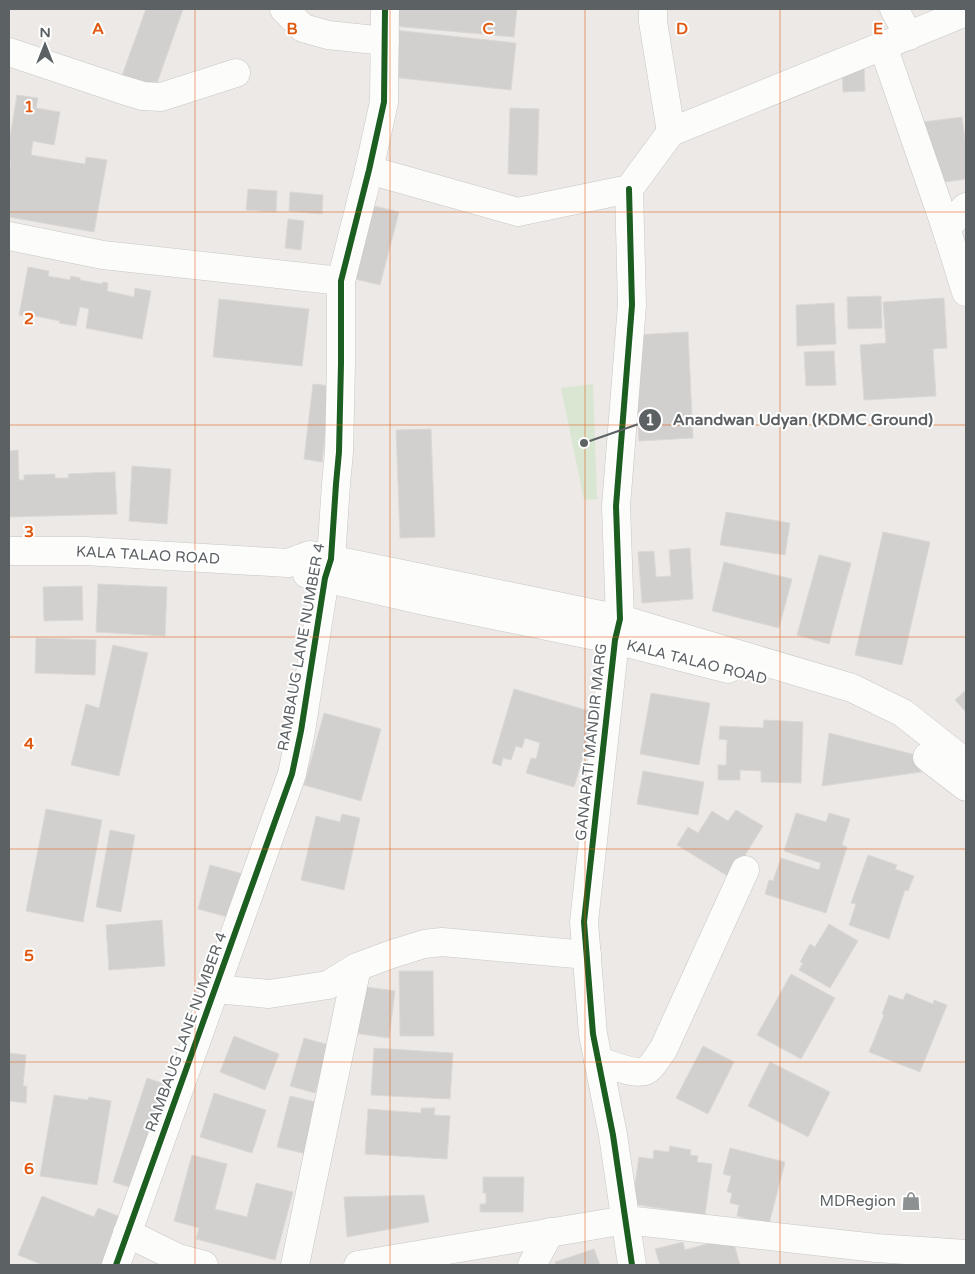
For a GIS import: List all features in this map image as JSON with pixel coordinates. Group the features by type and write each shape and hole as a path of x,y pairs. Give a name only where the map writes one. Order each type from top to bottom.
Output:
{"street":[{"path":"284,9 303,28 328,34 385,41"},
{"name":"RAMBAUG LANE NUMBER 4","path":"116,1265 292,774 328,569 340,452 341,281 370,170 384,102 385,9"},
{"path":"653,9 653,22 671,132"},
{"path":"894,9 909,36"},
{"path":"370,170 518,212 629,189 671,132 966,12"},
{"path":"883,46 946,228 966,292"},
{"path":"9,52 144,96 162,97 236,73"},
{"name":"GANAPATI MANDIR MARG","path":"629,189 632,305 616,506 618,630 584,922 593,1034 613,1134 632,1265"},
{"path":"946,228 966,206"},
{"path":"9,236 103,255 341,281"},
{"name":"KALA TALAO ROAD","path":"9,551 85,551 288,563 305,573 328,569 425,601 618,630 852,688 903,713 966,763"},
{"name":"KALA TALAO ROAD","path":"618,630 832,696 882,721 966,787"},
{"path":"598,1061 635,1072 645,1071 653,1064 663,1050 745,870"},
{"path":"215,989 269,994 328,985 358,967 392,954 442,942 587,955"},
{"path":"295,1265 358,967"},
{"path":"358,1265 626,1220 873,1256 966,1254"},
{"path":"532,1265 550,1232"},
{"path":"128,1234 178,1258 204,1265"}],"green space":[{"path":"593,384 597,499 584,500 561,388"}],"building":[{"path":"146,9 183,9 154,92 120,81"},
{"path":"395,9 517,9 514,37 393,26"},
{"path":"394,30 516,43 511,90 390,77"},
{"path":"842,63 864,63 865,91 843,92"},
{"path":"17,95 38,98 36,108 60,112 54,145 33,141 31,155 85,164 86,157 107,160 94,232 9,217 9,174 11,162 9,162 9,143"},
{"path":"510,108 539,109 537,175 508,174"},
{"path":"962,117 966,146 966,179 932,184 923,122"},
{"path":"248,189 277,191 276,212 246,210"},
{"path":"290,192 323,195 322,214 289,211"},
{"path":"370,205 399,212 380,285 351,278"},
{"path":"288,219 304,221 301,250 285,248"},
{"path":"28,267 49,271 48,276 70,280 71,276 80,278 80,280 102,284 103,282 108,283 107,291 134,297 135,288 151,291 142,339 86,328 89,309 80,307 76,326 35,316 34,318 19,315"},
{"path":"881,296 882,328 848,329 847,297"},
{"path":"944,298 947,348 933,349 936,396 864,400 860,345 886,343 883,302"},
{"path":"219,299 309,309 302,366 213,357"},
{"path":"834,303 836,344 797,346 796,305"},
{"path":"688,332 693,438 639,441 634,335"},
{"path":"834,351 836,385 806,386 804,352"},
{"path":"313,384 331,386 322,462 304,459"},
{"path":"431,429 435,537 400,538 396,430"},
{"path":"18,450 19,480 24,480 24,475 55,474 55,478 69,478 68,474 115,472 117,514 9,517 9,451"},
{"path":"132,466 171,469 167,524 129,521"},
{"path":"726,512 790,523 785,555 720,545"},
{"path":"883,532 930,542 902,665 855,655"},
{"path":"690,548 693,599 642,603 638,552 654,551 656,577 671,576 669,550"},
{"path":"819,555 851,563 829,644 797,635"},
{"path":"724,562 792,579 779,628 712,611"},
{"path":"98,584 167,587 165,636 96,632"},
{"path":"82,586 83,620 44,621 43,587"},
{"path":"36,638 96,640 95,675 35,673"},
{"path":"113,645 148,653 119,776 71,765 86,704 99,708"},
{"path":"514,689 596,713 574,787 526,773 531,758 536,759 540,743 525,738 522,748 516,746 511,760 503,758 501,766 492,763"},
{"path":"966,690 966,712 955,700"},
{"path":"651,693 710,703 699,765 640,754"},
{"path":"324,713 381,729 361,801 304,785"},
{"path":"764,720 803,722 801,783 761,782 761,771 740,770 740,780 718,780 718,765 726,765 727,740 719,739 720,726 763,728"},
{"path":"829,733 920,756 921,772 822,786"},
{"path":"643,771 704,782 698,815 637,804"},
{"path":"46,809 102,820 83,922 26,911"},
{"path":"736,810 763,826 731,878 677,845 688,827 698,833 712,811 728,821"},
{"path":"796,813 826,822 829,813 850,819 842,845 847,847 826,913 765,894 769,880 773,881 781,858 819,870 821,863 784,851"},
{"path":"342,814 360,818 344,890 301,880 316,816 340,822"},
{"path":"110,830 135,835 121,912 96,907"},
{"path":"868,855 897,865 895,869 914,876 908,891 905,890 889,939 849,925 856,904 851,903"},
{"path":"210,865 247,875 235,919 198,909"},
{"path":"162,920 165,966 109,970 106,925"},
{"path":"829,924 858,941 830,988 799,970 803,963 800,962 810,944 815,947"},
{"path":"399,971 433,971 434,1036 400,1036"},
{"path":"791,974 835,998 801,1059 757,1035"},
{"path":"359,986 395,991 389,1038 353,1033"},
{"path":"906,993 933,1004 934,1000 947,1005 920,1072 869,1052 884,1015 882,1014 889,995 903,1000"},
{"path":"234,1036 279,1054 265,1090 220,1072"},
{"path":"304,1038 329,1045 315,1093 290,1086"},
{"path":"703,1046 734,1062 708,1114 676,1098"},
{"path":"374,1048 453,1053 450,1099 371,1095"},
{"path":"9,1053 26,1055 23,1086 27,1086 26,1103 9,1101"},
{"path":"770,1062 830,1092 808,1137 748,1106"},
{"path":"147,1078 176,1088 142,1191 113,1182"},
{"path":"214,1093 266,1110 252,1153 200,1137"},
{"path":"54,1095 88,1100 89,1097 111,1101 97,1185 40,1176"},
{"path":"290,1096 328,1105 315,1156 277,1147"},
{"path":"421,1108 435,1108 434,1115 450,1116 447,1159 365,1154 368,1109 421,1113"},
{"path":"670,1146 691,1150 690,1155 698,1156 697,1162 712,1164 705,1215 632,1204 639,1157 653,1159 654,1150 669,1152"},
{"path":"730,1148 785,1162 769,1224 737,1216 739,1205 730,1203 732,1193 727,1192 731,1176 723,1174"},
{"path":"192,1155 227,1164 215,1209 247,1217 256,1183 293,1192 275,1260 196,1239 199,1228 174,1221"},
{"path":"483,1177 524,1177 523,1212 480,1212 480,1204 486,1204 486,1193 483,1193"},
{"path":"424,1195 429,1222 347,1237 344,1197"},
{"path":"42,1196 94,1217 98,1208 128,1220 109,1265 43,1265 18,1255"},
{"path":"732,1237 740,1265 660,1265 655,1249 683,1242 685,1250"},
{"path":"594,1249 600,1265 556,1265 555,1262"}],"cycle path":[{"path":"116,1265 292,774 301,731 325,578 331,559 339,452 341,281 384,102 385,9"},
{"path":"629,189 632,305 616,506 620,619 615,640 584,922 593,1034 613,1135 632,1265"}],"place":[{"name":"Anandwan Udyan (KDMC Ground)","path":"584,443"},
{"name":"MDRegion","path":"911,1201"}]}
